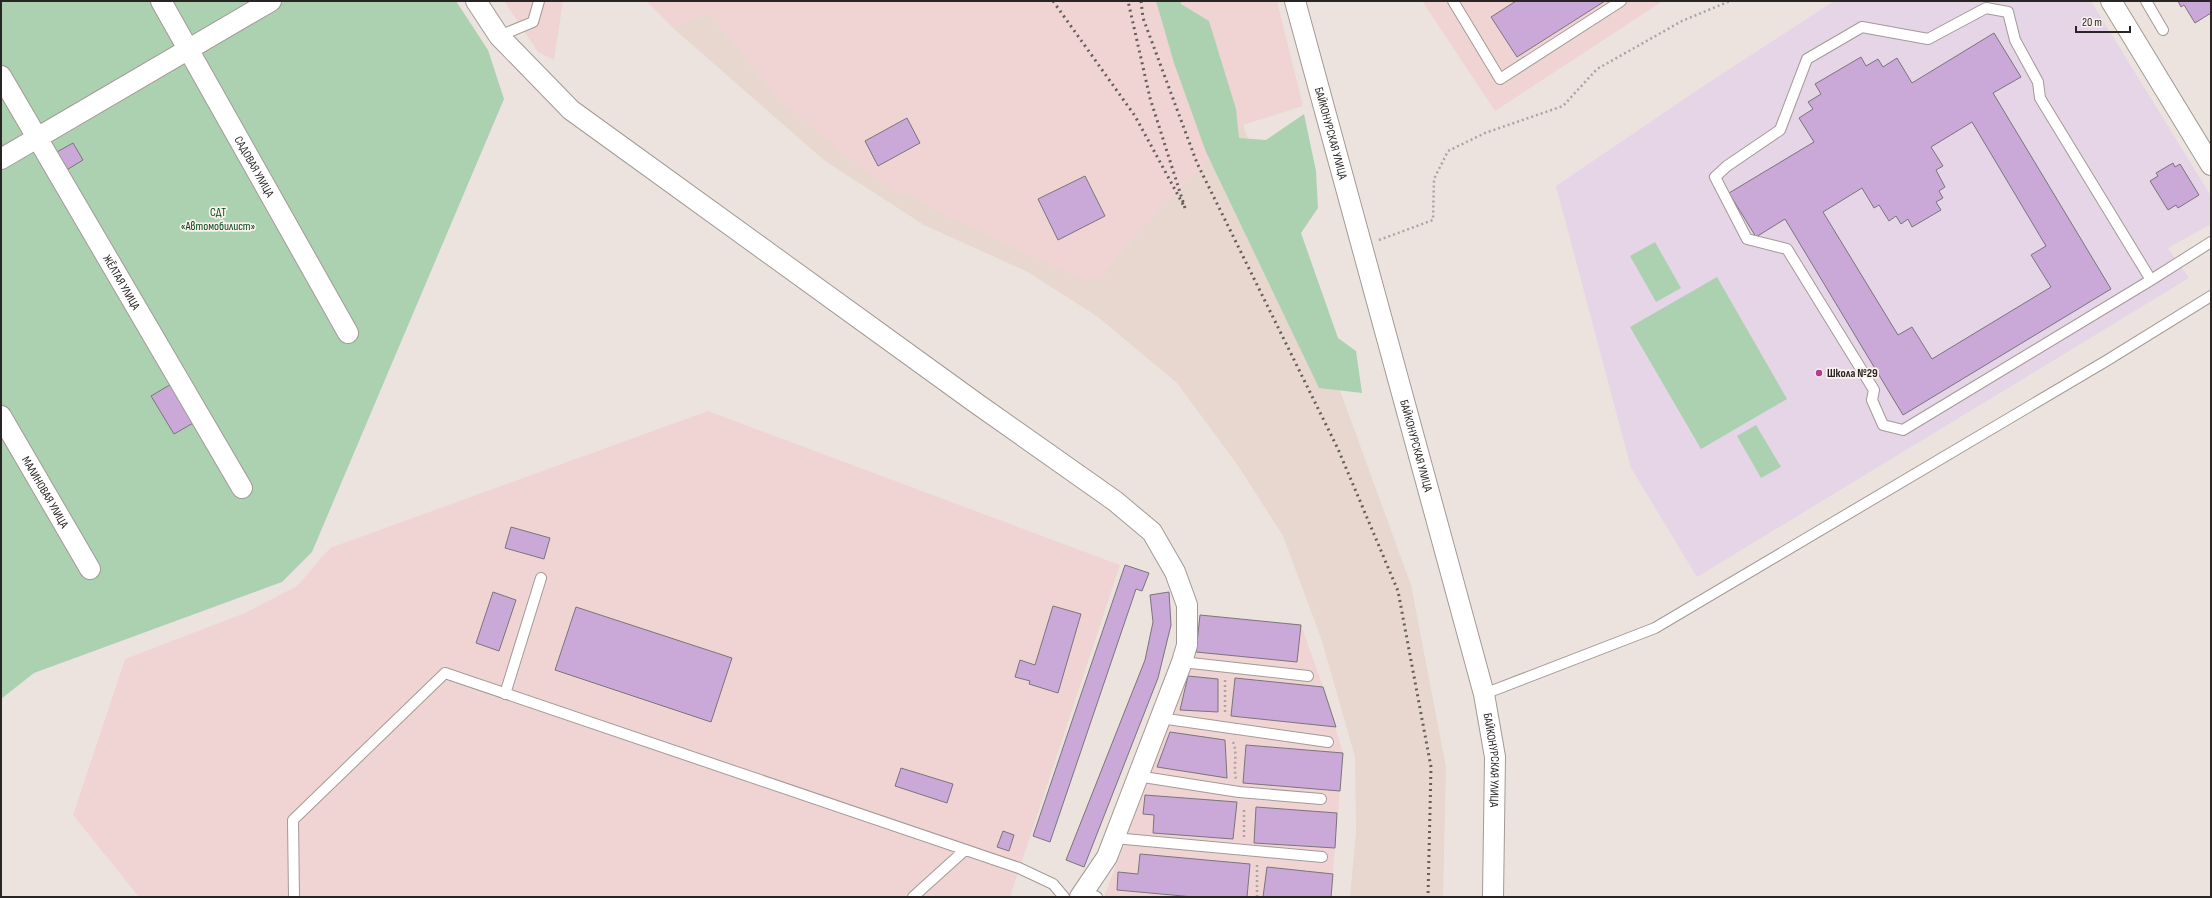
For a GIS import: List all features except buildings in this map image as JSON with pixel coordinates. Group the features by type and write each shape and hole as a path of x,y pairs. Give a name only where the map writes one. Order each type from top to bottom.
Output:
{"street":[{"name":"САДОВАЯ УЛИЦА","path":"161,1 190,50 348,333"},
{"path":"1,158 190,50 272,1"},
{"path":"476,1 499,36 571,110 976,403 1115,501 1152,532 1175,572 1187,605 1187,645 1182,662 1107,857 1087,895"},
{"name":"БАЙКОНУРСКАЯ УЛИЦА","path":"1295,1 1484,694 1495,757 1493,897"},
{"path":"2111,1 2211,165"},
{"name":"ЖЁЛТАЯ УЛИЦА","path":"1,76 242,488"},
{"name":"МАЛИНОВАЯ УЛИЦА","path":"1,416 90,569"}],"lane":[{"path":"499,36 533,22 539,1"},
{"path":"1453,1 1500,79 1621,1"},
{"path":"2146,1 2163,30"},
{"path":"2151,280 2040,98 2038,82 2015,40 2008,12 1986,8 1928,39 1862,28 1807,59 1780,130 1727,166 1715,177 1747,239 1787,249 1874,390 1872,400 1883,425 1903,430 2151,280 2211,242"},
{"path":"1484,694 1655,628 2106,361 2211,296"},
{"path":"505,694 541,578"},
{"path":"1182,662 1308,676"},
{"path":"294,897 293,820 445,673 1019,868 1054,884 1064,897"},
{"path":"1160,718 1328,742"},
{"path":"1137,776 1239,792 1321,799"},
{"path":"1114,838 1322,857"},
{"path":"913,897 965,850"}],"path":[{"path":"1362,246 1434,220 1434,179 1448,151 1485,133 1562,106 1597,69 1682,21 1730,1"}],"shaded area":[{"path":"504,1 563,1 554,60 538,52"},
{"path":"646,1 1277,1 1303,106 1243,125 1152,217 1107,269 1104,279 1080,279 932,209 912,195 896,193 855,163 779,100 709,13 673,28"},
{"path":"1422,1 1663,1 1495,111"},
{"name":"Школа №29","path":"1834,1 2091,1 2211,196 2211,224 2168,248 2189,278 1697,577 1631,468 1556,186 1702,87"},
{"path":"709,13 779,100 896,193 912,195 932,209 1107,269 1152,217 1243,125 1411,585 1446,767 1443,897 1350,897 1356,831 1355,757 1321,638 1283,536 1239,467 1177,383 1098,317 1028,272 924,225 825,161 673,28"},
{"path":"708,411 1120,565 1010,897 139,897 73,815 125,659 245,613 297,586 330,548"},
{"path":"1200,615 1301,625 1321,681 1343,753 1331,897 1104,897 1188,676"}],"green space":[{"name":"СДТ «Автомобилист»","path":"1,1 456,1 488,50 504,99 312,552 282,582 34,673 1,699"},
{"path":"1156,1 1181,1 1181,4 1209,21 1236,109 1239,138 1266,140 1304,114 1316,171 1318,208 1301,233 1338,338 1356,351 1362,393 1319,388 1206,152 1174,63"},
{"path":"1655,242 1681,288 1656,302 1630,256"},
{"path":"1717,277 1787,399 1701,449 1630,327"},
{"path":"1756,425 1781,467 1761,478 1737,436"}],"railway":[{"path":"1053,1 1135,116 1185,208 1150,98 1128,1"},
{"path":"1141,1 1143,18 1197,163 1338,449 1398,591 1431,767 1428,897"}],"place":[{"name":"Школа №29","path":"1819,373"}]}
